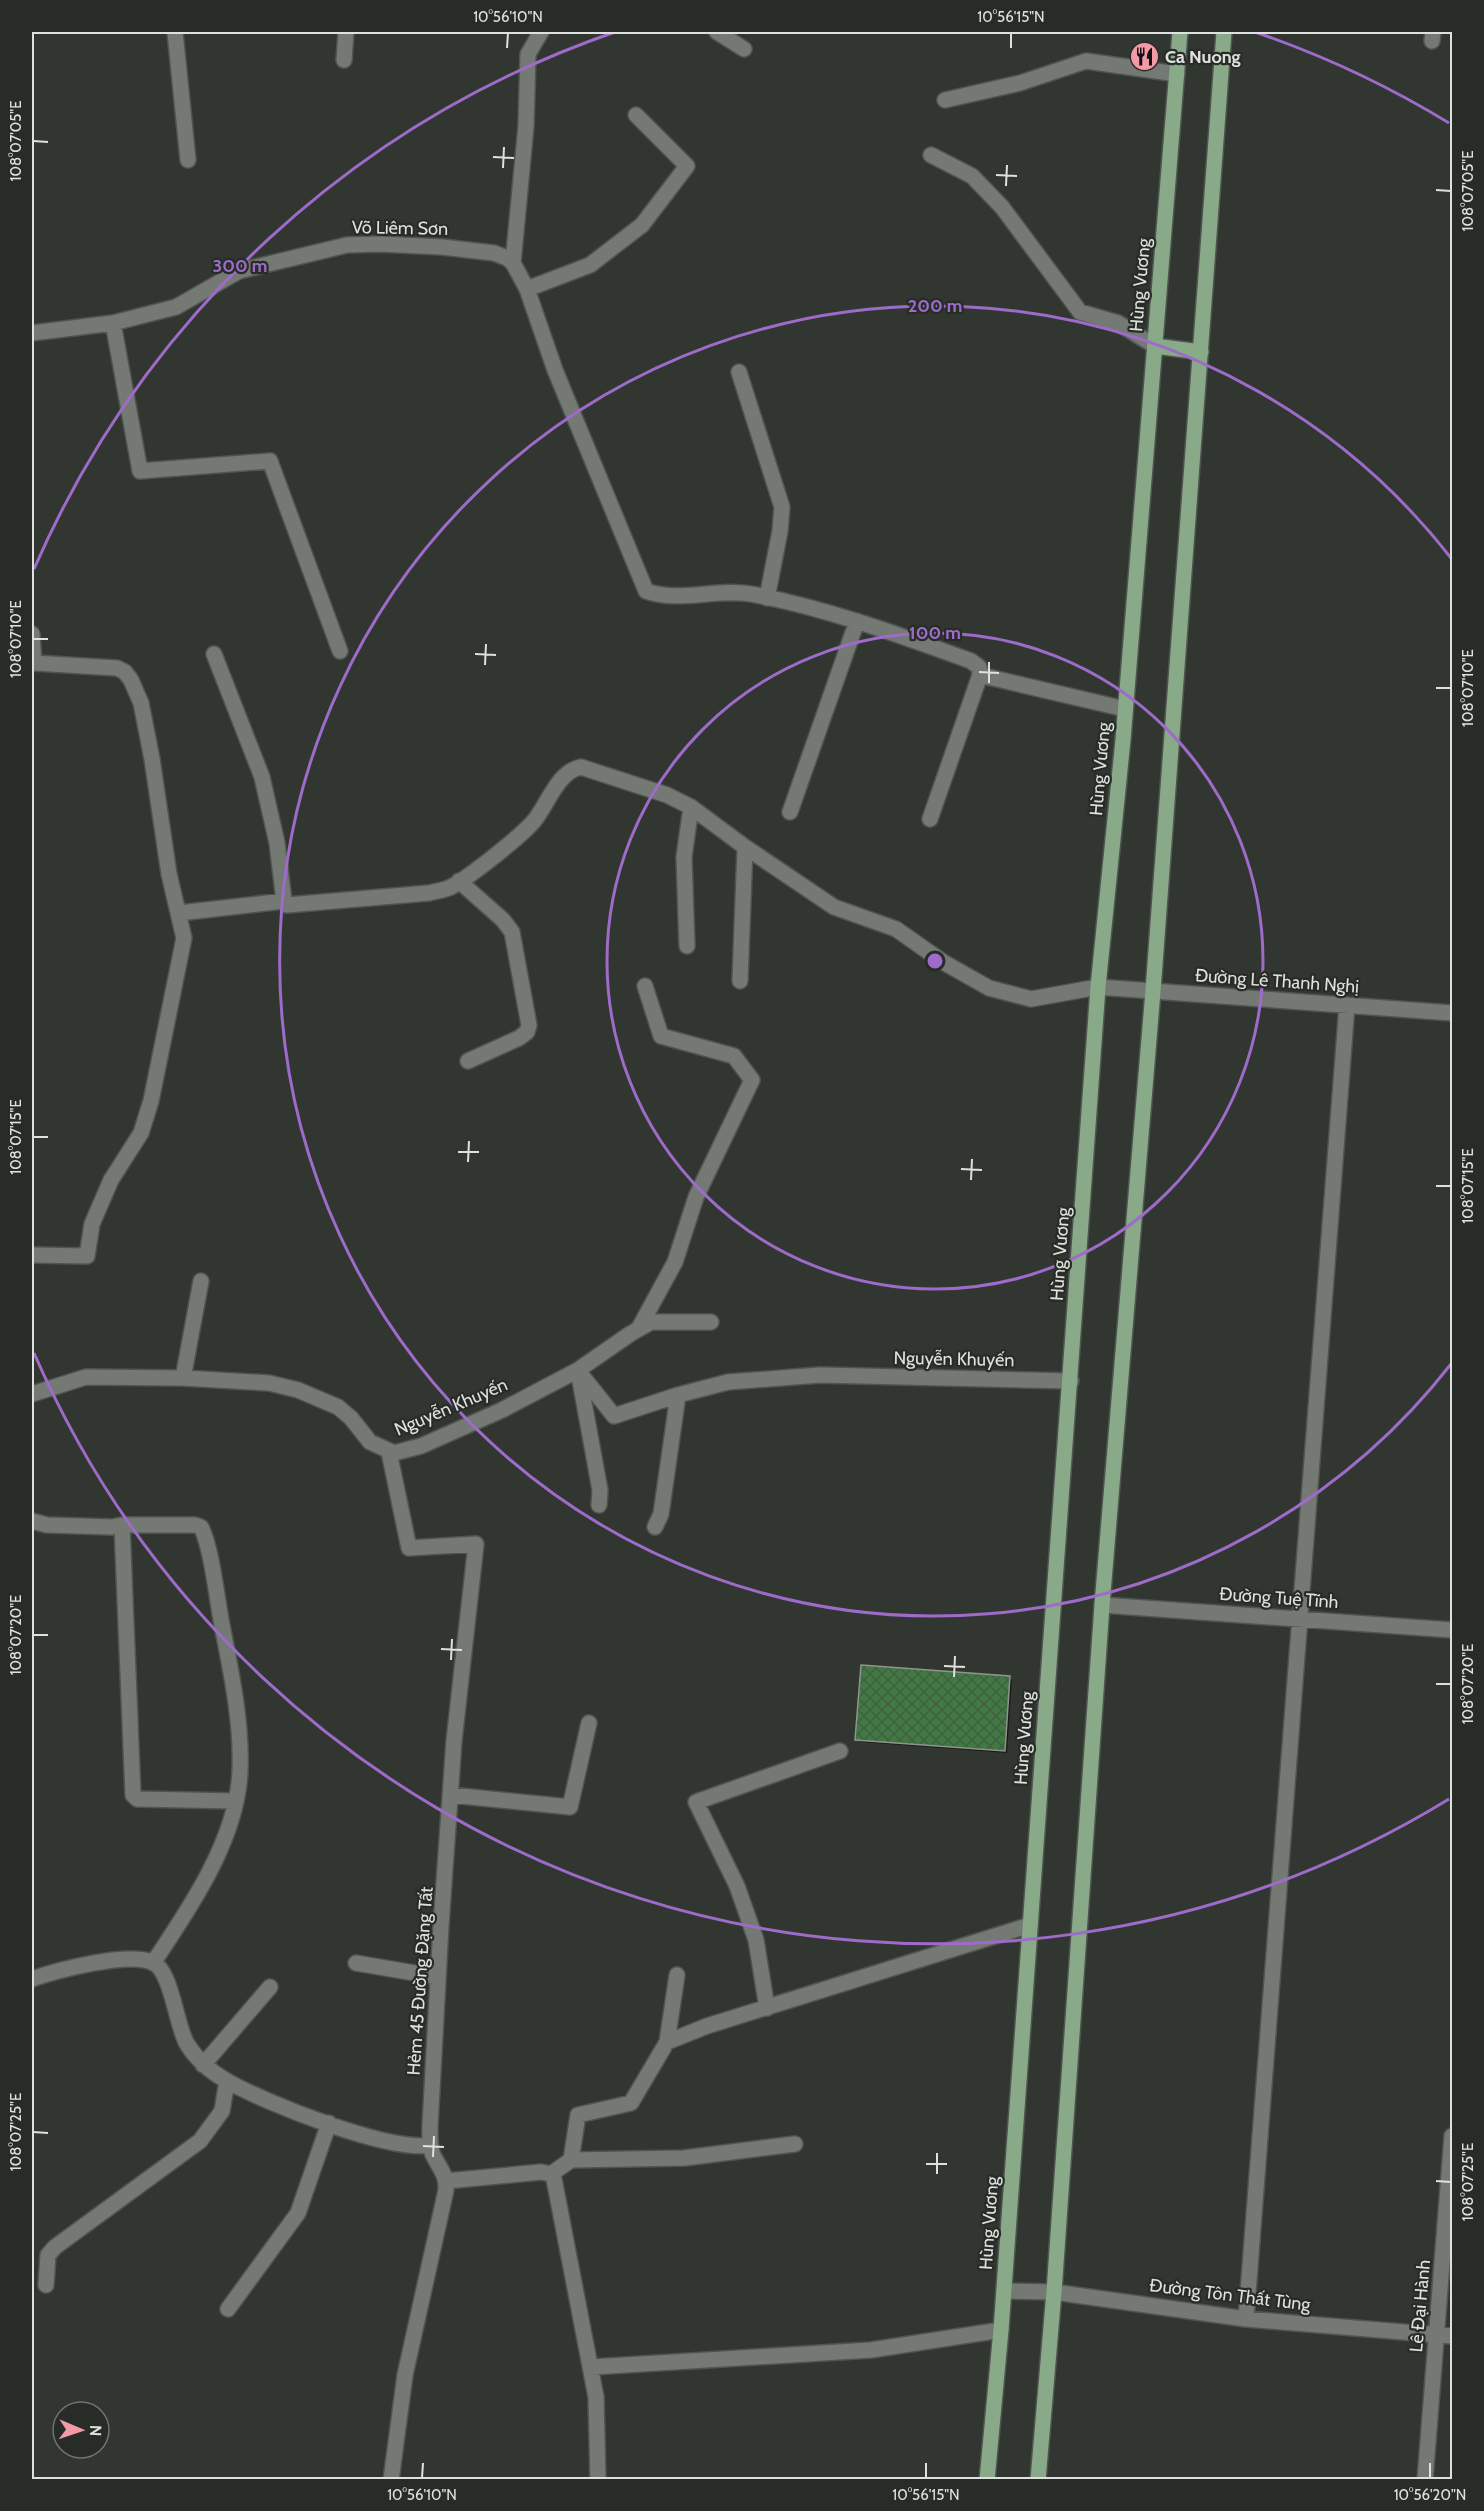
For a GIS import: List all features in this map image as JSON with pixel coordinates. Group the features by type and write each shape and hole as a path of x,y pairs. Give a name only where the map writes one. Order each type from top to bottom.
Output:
{"main road":[{"name":"Hùng Vương","path":"987,2480 1004,2291 1098,987 1125,709 1180,32"},
{"path":"1038,2480 1054,2292 1102,1605 1153,991 1224,32"},
{"path":"1155,346 1201,352"}],"street":[{"path":"175,32 188,160"},
{"path":"344,60 346,32"},
{"path":"542,32 528,54 526,126 513,263 527,289 555,370 646,591 658,595 736,592 767,598 857,621 971,661 979,667 980,675 930,819"},
{"path":"717,32 744,49"},
{"path":"945,100 1020,83 1086,61 1177,74"},
{"path":"527,289 591,265 642,225 687,166 636,116"},
{"path":"930,155 972,176 1002,207 1080,312 1118,322 1155,346"},
{"name":"Võ Liêm Sơn","path":"32,333 113,323 176,307 239,271 347,245 432,246 494,254 513,263"},
{"path":"113,323 140,471 270,461 340,651"},
{"path":"739,372 782,507 780,531 767,598"},
{"path":"790,812 857,621"},
{"path":"32,634 33,663 108,666 125,672 131,680 141,703 153,759 169,874 184,938 152,1101 141,1133 111,1180 92,1224 87,1256 32,1254"},
{"path":"214,654 262,777 277,843 284,901"},
{"path":"980,675 1125,709"},
{"name":"Đường Lê Thanh Nghị","path":"179,913 284,901 287,905 300,905 429,893 451,887 533,822 562,778 572,769 581,767 667,795 691,807 745,847 834,907 896,929 943,962 989,988 1031,999 1098,987 1452,1013"},
{"path":"687,946 684,857 691,807"},
{"path":"740,981 745,847"},
{"path":"459,881 503,920 512,932 530,1025 527,1032 519,1038 468,1061"},
{"path":"639,1328 675,1262 696,1197 752,1080 734,1056 661,1036 645,986"},
{"path":"1246,2319 1347,1005"},
{"path":"183,1378 201,1281"},
{"name":"Nguyễn Khuyến","path":"32,1394 86,1377 183,1378 269,1383 298,1390 338,1407 351,1418 370,1442 389,1452 421,1446 492,1414 578,1370 651,1322 711,1322"},
{"path":"578,1370 600,1491 599,1505"},
{"name":"Nguyễn Khuyến","path":"578,1370 614,1416 678,1395 728,1382 820,1375 1071,1381"},
{"path":"655,1527 661,1514 678,1395"},
{"name":"Hẻm 45 Đường Đặng Tất","path":"389,1452 409,1548 476,1544 454,1741 438,1977 430,2145 446,2181"},
{"path":"32,1521 47,1525 195,1525 201,1527 204,1534 229,1663 237,1721 240,1772 236,1801 220,1852 153,1963"},
{"path":"122,1526 133,1795 137,1799 236,1801"},
{"name":"Đường Tuệ Tĩnh","path":"1102,1605 1452,1630"},
{"path":"451,1795 570,1807 588,1723"},
{"path":"767,2008 756,1940 737,1886 696,1802 840,1751"},
{"path":"667,2042 707,2026 1030,1925"},
{"path":"32,1979 73,1966 139,1959 153,1963 161,1970 165,1978 187,2044 203,2065 227,2081 291,2110 329,2123 398,2144 430,2145"},
{"path":"356,1963 438,1977"},
{"path":"571,2160 578,2115 632,2103 667,2042 677,1975"},
{"path":"203,2065 270,1987"},
{"path":"46,2285 47,2260 55,2247 200,2141 222,2111 227,2081"},
{"path":"228,2309 298,2213 308,2190 329,2123"},
{"name":"Lê Đại Hành","path":"1425,2480 1445,2336 1452,2136"},
{"path":"391,2480 405,2375 446,2181 541,2172 551,2174 571,2160 684,2158 795,2144"},
{"path":"551,2174 554,2179 592,2367 598,2418 598,2480"},
{"name":"Đường Tôn Thất Tùng","path":"1004,2291 1054,2292 1246,2319 1445,2336"},
{"path":"592,2367 871,2350 1001,2330"}],"building":[{"path":"861,1665 1010,1676 1005,1751 855,1740"}],"place":[{"name":"Ca Nuong","path":"1144,57"}]}
